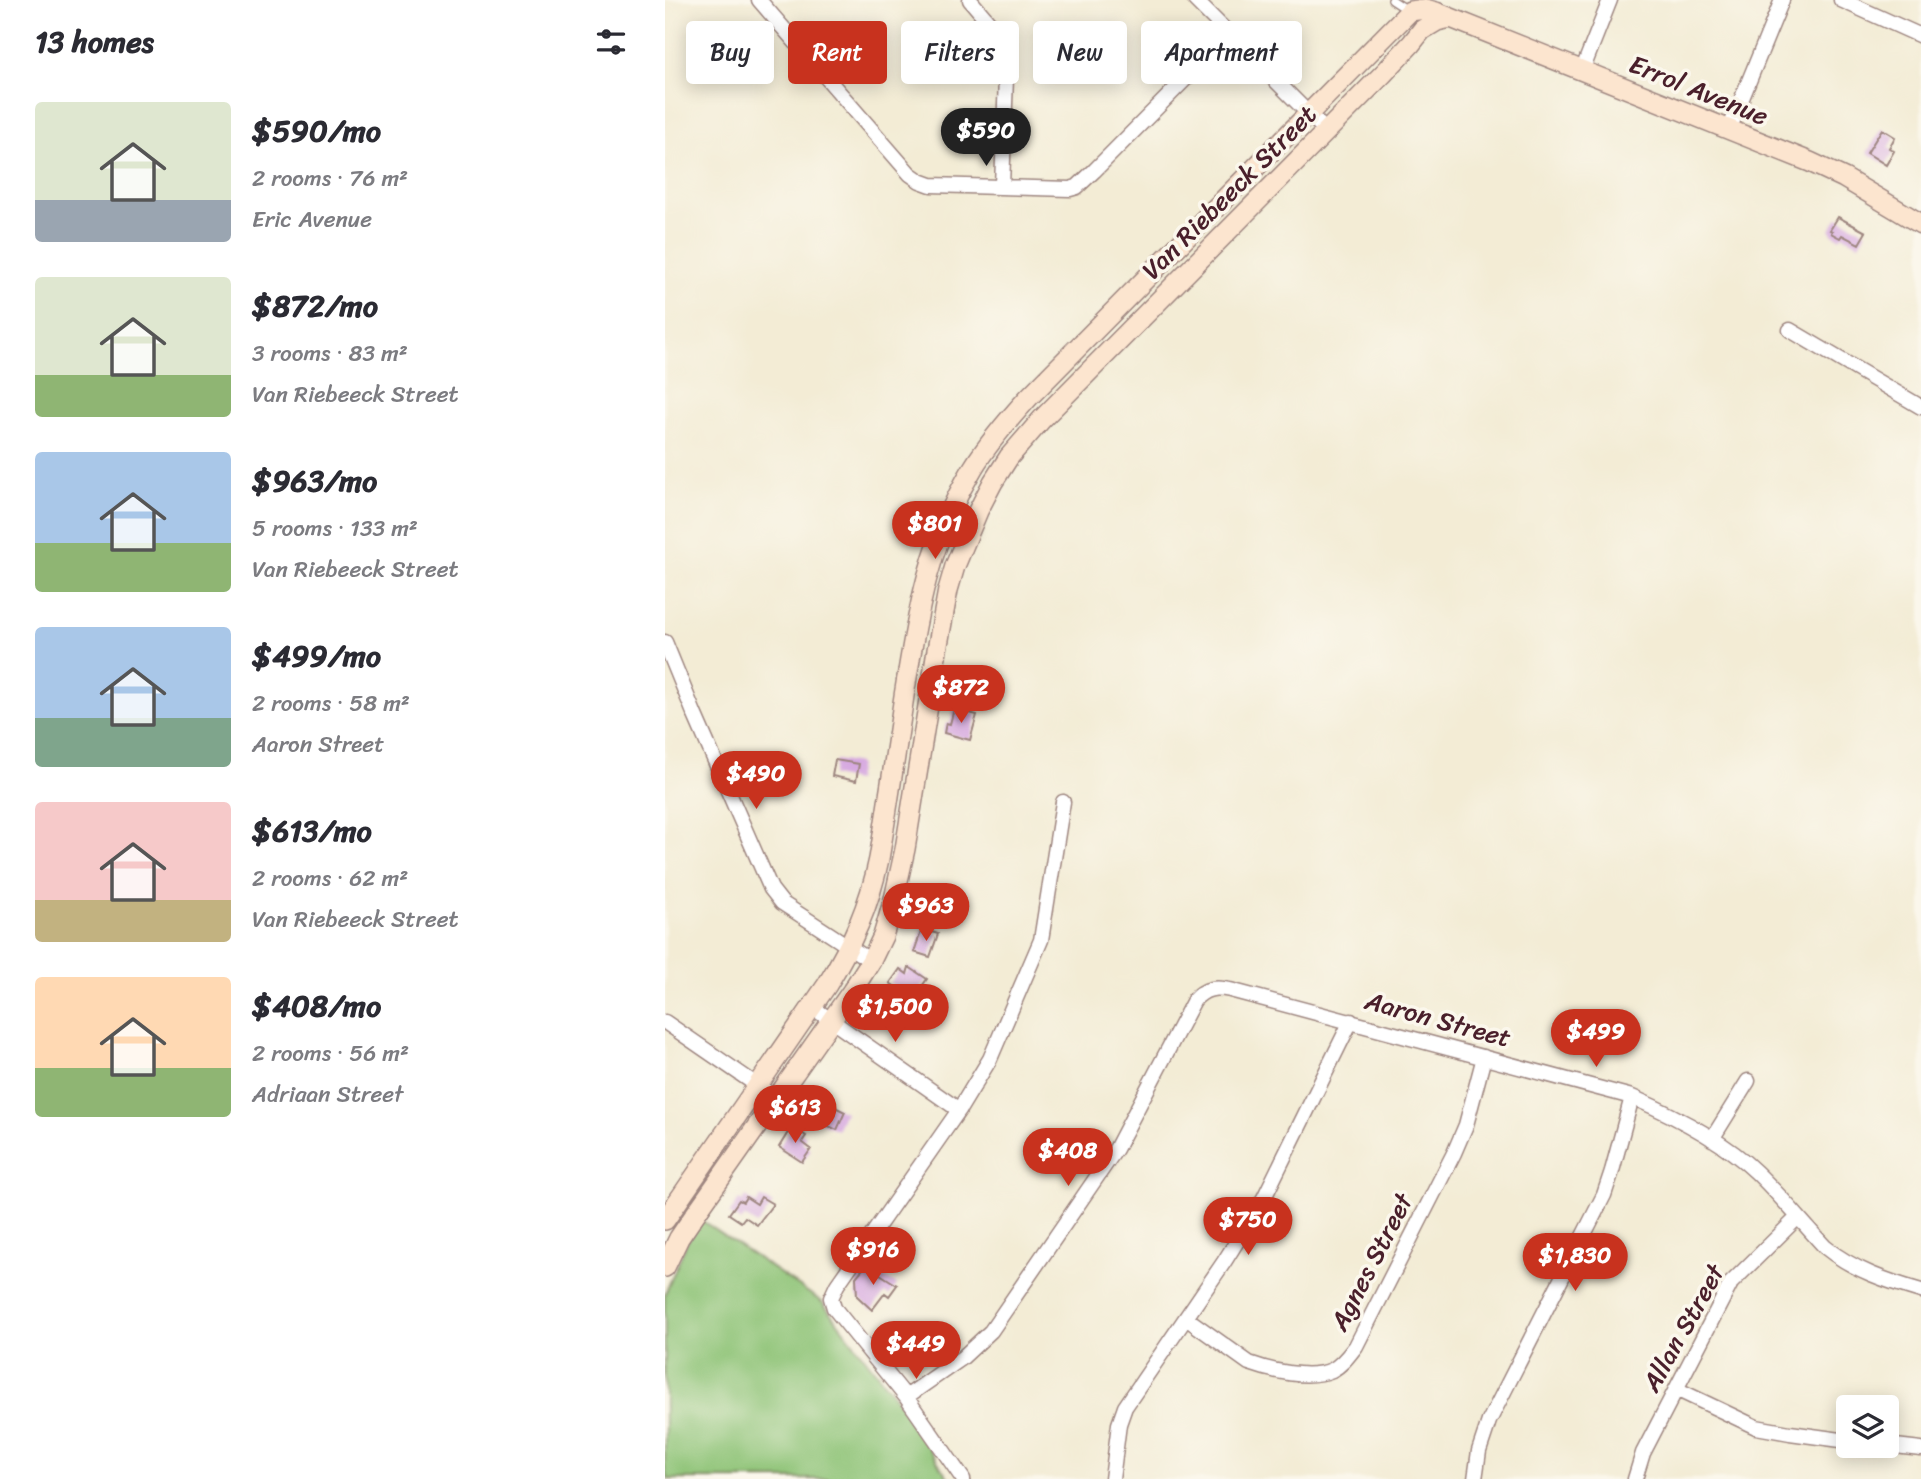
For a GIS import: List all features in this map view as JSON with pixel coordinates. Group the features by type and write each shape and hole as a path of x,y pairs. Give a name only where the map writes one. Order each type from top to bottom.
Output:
{"street":[{"path":"759,0 898,161 914,177 931,185 1075,188 1180,84"},
{"path":"970,0 998,33 1007,50 1002,186"},
{"path":"1195,0 1217,21"},
{"path":"1582,71 1610,0"},
{"path":"1729,130 1782,0"},
{"path":"1841,0 1921,36"},
{"path":"1410,11 1425,9 1451,18"},
{"name":"Van Riebeeck Street","path":"665,1220 827,985 849,947 868,905 925,583 945,525 972,471 996,435 1029,397 1410,11"},
{"name":"Van Riebeeck Street","path":"665,1267 672,1233 777,1099 832,1021 871,961 883,936 905,849 948,590 965,539 993,482 1009,457 1042,419 1327,131 1422,30 1437,21 1451,18"},
{"name":"Errol Avenue","path":"1451,18 1831,171 1921,224"},
{"path":"1279,84 1327,131"},
{"path":"1790,330 1921,407"},
{"path":"972,471 993,482"},
{"path":"665,642 771,889 782,903 871,961"},
{"path":"963,1479 906,1397 834,1308 832,1294 959,1110 990,1059 1041,940 1063,802"},
{"name":"Aaron Street","path":"906,1397 962,1358 991,1331 1116,1149 1194,1000 1203,991 1212,988 1230,990 1351,1021 1632,1097 1712,1139 1755,1171 1825,1247 1848,1264 1863,1272 1921,1291"},
{"path":"812,1007 959,1110"},
{"path":"1112,1479 1119,1424 1125,1407 1264,1198 1351,1021"},
{"path":"665,1022 777,1099"},
{"name":"Agnes Street","path":"1186,1318 1249,1363 1302,1373 1333,1369 1343,1363 1356,1346 1458,1146 1484,1057"},
{"path":"1712,1139 1748,1081"},
{"path":"1475,1479 1479,1451 1489,1421 1604,1195 1632,1097"},
{"name":"Allan Street","path":"1635,1479 1643,1453 1731,1283 1797,1218"},
{"path":"1676,1390 1756,1427 1836,1439"},
{"path":"1899,1447 1921,1450"}],"lane":[{"path":"1392,0 1410,11"}],"green space":[{"path":"701,1220 822,1302 899,1402 949,1479 667,1479 665,1294 687,1242"}],"building":[{"path":"1882,129 1895,137 1889,148 1894,151 1886,165 1867,153"},
{"path":"1838,217 1866,232 1859,244 1842,235 1840,238 1831,233 1830,230"},
{"path":"954,709 977,715 970,740 944,733"},
{"path":"835,760 859,764 856,781 832,776"},
{"path":"928,889 957,894 954,910 926,906"},
{"path":"922,929 938,934 930,957 914,952"},
{"path":"909,967 927,979 913,999 890,983 900,969 907,974"},
{"path":"807,1093 845,1112 837,1130 798,1112"},
{"path":"792,1126 806,1136 802,1142 811,1149 802,1162 779,1147"},
{"path":"746,1197 757,1204 761,1197 773,1204 757,1225 745,1217 741,1222 729,1214 739,1200 743,1202"},
{"path":"866,1265 897,1285 889,1296 885,1293 872,1310 857,1296 856,1277"}]}
